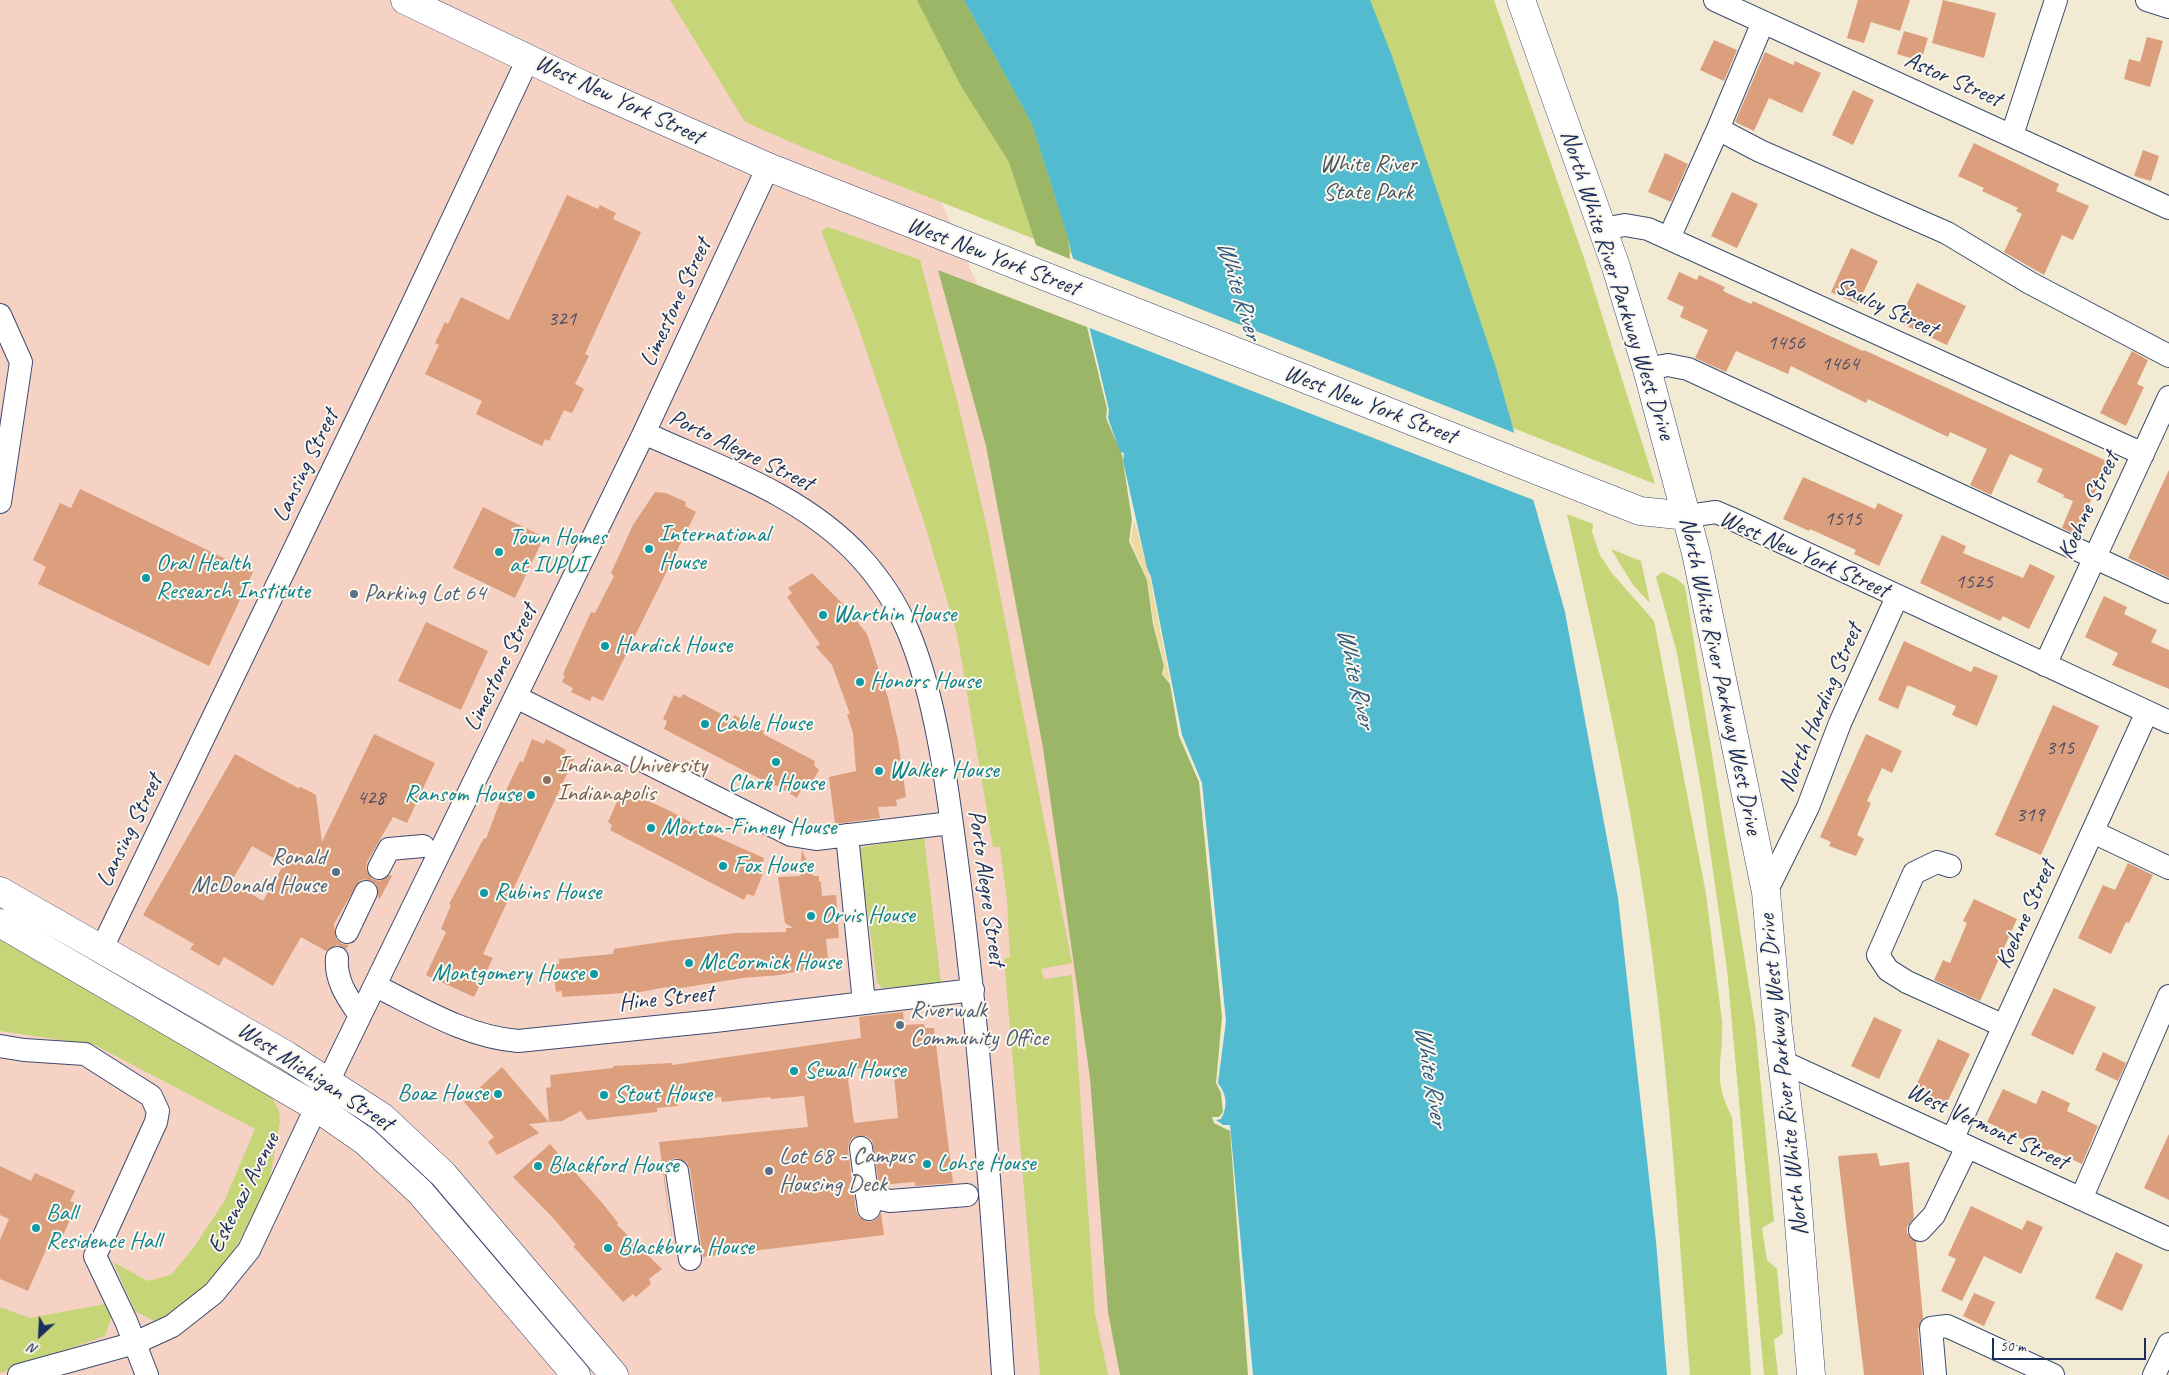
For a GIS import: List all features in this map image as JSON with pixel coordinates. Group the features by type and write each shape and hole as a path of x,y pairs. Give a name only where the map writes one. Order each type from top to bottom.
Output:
{"main road":[{"name":"West New York Street","path":"405,0 528,59 812,185 1640,511 1688,516"},
{"name":"North White River Parkway West Drive","path":"1520,0 1603,229 1647,369 1688,516 1766,892 1794,1160 1811,1375"},
{"name":"West Michigan Street","path":"0,891 102,948 328,1081 366,1104 397,1128 443,1174 614,1375"},
{"name":"West Michigan Street","path":"0,924 316,1107 365,1141 420,1192 576,1375"}],"street":[{"name":"Astor Street","path":"1715,0 2169,208"},
{"path":"2012,135 2056,0"},
{"path":"2147,0 2169,7"},
{"path":"1669,238 1718,129 1762,22"},
{"name":"Lansing Street","path":"102,948 402,327 528,59"},
{"path":"1718,129 1760,151 1948,233 2030,283 2169,356"},
{"name":"Limestone Street","path":"328,1081 376,986 644,433 768,167"},
{"name":"Saulcy Street","path":"1603,229 1625,225 1648,229 2143,454"},
{"path":"0,315 5,338 21,362 5,424 0,502"},
{"path":"1647,369 1668,365 1688,369 2169,592"},
{"name":"Koehne Street","path":"2044,665 2169,397"},
{"name":"Porto Alegre Street","path":"644,433 749,480 804,510 851,548 876,576 907,629 921,666 940,756 951,823 972,990 991,1197 1003,1375"},
{"name":"West New York Street","path":"1688,516 1716,512 2169,722"},
{"name":"North Harding Street","path":"1766,892 1808,807 1840,723 1897,597"},
{"path":"516,697 791,835 816,839 951,823"},
{"name":"Koehne Street","path":"1920,1230 1934,1215 2004,1026 2147,712"},
{"path":"2093,832 2169,868"},
{"path":"847,835 864,1003"},
{"path":"379,868 389,849 423,846"},
{"path":"1950,866 1937,862 1914,873 1878,955 1888,970 1907,982 2004,1026"},
{"path":"347,932 366,892"},
{"path":"338,958 336,970 343,990 360,1016"},
{"name":"Hine Street","path":"376,986 459,1026 495,1038 518,1041 972,990"},
{"path":"2081,1199 2169,996"},
{"path":"0,1046 24,1050 85,1054 147,1092 157,1106 156,1122 95,1256 135,1343 147,1375"},
{"name":"West Vermont Street","path":"1783,1062 2169,1239"},
{"name":"Eskenazi Avenue","path":"19,1375 135,1343 172,1326 194,1311 232,1273 249,1250 328,1081"},
{"path":"861,1148 868,1203 967,1195"},
{"path":"677,1171 690,1259"},
{"path":"1935,1375 1931,1328 1947,1326 2053,1375"},
{"path":"2154,1375 2169,1344"}],"shaded area":[{"name":"Indiana University Indianapolis","path":"0,0 854,0 1044,439 1157,1375 0,1375"}],"green space":[{"name":"White River State Park","path":"670,0 1494,0 1585,261 1655,484 809,150 745,122"},
{"path":"917,0 964,0 1032,124 1068,238 1070,259 1036,245 1009,162 961,86"},
{"path":"828,227 920,260 958,404 987,528 1072,963 1041,969 1044,979 1072,975 1095,1313 1108,1375 1040,1375 1004,959 1010,957 1007,901 1000,847 993,847 957,634 924,522 857,323 821,231"},
{"path":"938,270 1087,327 1107,409 1106,418 1122,455 1132,520 1129,541 1147,580 1153,624 1164,666 1162,674 1170,684 1179,736 1199,782 1222,1017 1216,1083 1221,1093 1223,1112 1219,1117 1212,1117 1214,1123 1230,1131 1248,1375 1120,1375 1108,1312 1090,1078 1043,748 986,446"},
{"path":"1567,514 1593,524 1592,532 1600,555 1611,572 1654,621 1706,894 1722,1021 1720,1080 1732,1117 1751,1375 1690,1375 1667,1089 1647,918 1631,816"},
{"path":"1611,549 1641,561 1650,603 1633,585"},
{"path":"1662,572 1677,579 1685,586 1755,1024 1774,1221 1762,1228 1767,1260 1777,1269 1783,1333 1774,1340 1778,1375 1764,1375 1727,969 1702,794 1677,653 1656,577"},
{"path":"924,837 941,984 882,988 877,982 859,851 863,847"},
{"path":"0,939 270,1093 279,1111 280,1122 269,1183 229,1259 213,1279 168,1315 154,1321 135,1311 113,1262 148,1281 171,1275 194,1247 224,1202 255,1129 95,1045 0,1031"},
{"path":"105,1304 112,1315 105,1336 0,1373 0,1307 30,1318"}],"sand":[{"path":"1134,520 1150,578 1170,682 1163,674 1165,665 1154,624 1148,581 1131,541"}],"water":[{"name":"White River","path":"964,0 1370,0 1392,56 1496,368 1565,612 1618,898 1656,1241 1667,1375 1253,1375 1230,1125 1223,1125 1216,1120 1221,1119 1226,1105 1225,1096 1218,1083 1226,1021 1202,783 1182,735 1151,577 1147,568 1123,461 1124,453 1120,452 1108,418 1109,410 1068,238 1032,124"}],"pier":[{"path":"1071,258 1517,434 1536,501 1087,327"}],"building":[{"path":"1858,0 1910,0 1900,31 1871,22 1864,43 1847,38"},
{"path":"1943,0 1996,13 1984,58 1932,43"},
{"path":"1904,31 1928,38 1921,61 1897,54"},
{"path":"2147,37 2163,41 2150,87 2124,79 2129,59 2140,62"},
{"path":"1714,40 1737,50 1724,81 1700,70"},
{"path":"1765,52 1793,65 1795,61 1821,73 1802,113 1769,98 1754,131 1735,122"},
{"path":"1853,90 1874,100 1853,145 1832,135"},
{"path":"1974,143 2059,184 2056,191 2089,206 2073,240 2062,235 2044,275 2004,252 2022,214 2016,211 2018,208 1982,191 1984,188 1958,176"},
{"path":"2143,150 2159,156 2151,181 2134,176"},
{"path":"1665,153 1688,164 1671,202 1648,192"},
{"path":"1732,192 1758,204 1737,248 1711,236"},
{"path":"567,195 598,209 600,205 616,213 613,219 641,232 585,354 589,356 575,384 584,389 572,413 564,410 549,441 545,439 542,446 476,414 482,401 425,374 439,345 435,343 445,322 448,324 461,297 509,320"},
{"path":"1851,248 1878,261 1858,304 1831,292"},
{"path":"1679,272 1697,280 1699,275 1725,287 1723,291 1751,304 1753,301 2109,462 2075,534 2062,528 2073,501 2037,482 2043,469 2010,454 1991,495 1970,485 1987,449 1950,432 1948,437 1868,399 1866,403 1791,366 1788,374 1736,351 1726,372 1695,358 1708,330 1680,317 1684,307 1667,299"},
{"path":"1917,283 1966,306 1947,345 1898,322"},
{"path":"2132,351 2148,360 2137,384 2144,387 2126,426 2100,413"},
{"path":"2169,470 2169,578 2128,558"},
{"path":"1803,477 1875,509 1878,503 1903,515 1879,566 1854,554 1856,550 1783,519"},
{"name":"Oral Health Research Institute","path":"80,489 253,572 209,666 38,584 46,567 33,560 60,503 71,508"},
{"path":"655,492 666,493 686,502 685,506 696,512 603,701 592,696 590,701 571,692 573,688 562,682 565,676 563,674 591,612 595,613 614,576 611,573 633,525"},
{"name":"Town Homes at IUPUI","path":"483,507 544,537 515,598 453,568"},
{"path":"1942,535 1966,546 1963,553 2023,578 2030,564 2055,576 2029,629 2003,616 2000,621 1920,583"},
{"path":"812,573 845,606 867,634 888,698 898,740 906,797 896,800 897,806 878,807 880,818 835,824 829,777 856,771 853,733 847,714 850,714 832,665 816,647 820,644 787,597 792,593 788,588"},
{"path":"2104,596 2127,607 2124,614 2157,630 2151,642 2169,650 2169,689 2112,665 2118,653 2085,637"},
{"path":"426,622 488,651 461,710 398,681"},
{"path":"1904,641 1971,672 1974,666 1998,676 1977,726 1952,715 1956,706 1910,686 1907,686 1898,709 1878,700"},
{"path":"683,694 733,720 734,715 764,731 763,734 815,761 814,765 819,770 807,791 801,790 797,798 664,729 667,721 663,719 674,695 680,698"},
{"path":"2053,705 2099,726 2041,855 1995,835"},
{"name":"Ronald McDonald House","path":"374,734 435,763 407,823 393,817 367,862 366,869 372,879 380,881 390,875 392,876 379,900 376,884 365,879 359,881 334,924 336,939 342,944 349,945 346,949 337,945 326,951 301,937 273,986 224,957 219,966 190,949 194,944 143,915 235,754 298,788 301,787 316,795 322,842","holes":["252,846 284,864 263,901 231,882"]},
{"path":"1866,734 1902,751 1892,773 1882,768 1867,801 1871,803 1857,835 1864,839 1856,856 1829,846 1831,842 1820,837"},
{"path":"532,739 544,744 546,739 566,750 564,754 574,759 483,954 493,958 474,997 426,975 446,932 441,929 451,905 449,904 484,838 486,839 498,807 520,761 523,762"},
{"path":"628,792 694,824 692,826 764,858 761,869 764,871 754,896 747,894 744,900 610,830 612,825 608,822 620,795 625,799"},
{"path":"802,850 813,876 819,876 822,896 836,895 839,938 826,939 828,960 823,960 823,966 780,975 743,978 668,990 667,987 640,992 562,997 562,991 556,992 552,964 559,964 559,959 613,954 614,949 675,940 735,933 786,932 786,928 793,928 785,923 778,877 800,876"},
{"path":"2128,863 2153,875 2129,923 2126,922 2111,954 2078,938 2103,885 2115,890"},
{"path":"1974,899 2017,919 1980,1001 1934,980 1943,960 1950,963 1967,923 1963,921"},
{"path":"2054,988 2096,1007 2073,1055 2031,1035"},
{"path":"903,1012 904,1025 924,1024 925,1028 934,1028 953,1183 915,1186 915,1182 879,1185 872,1140 866,1136 853,1137 849,1143 848,1150 856,1211 859,1217 870,1222 877,1219 881,1213 884,1235 703,1257 690,1169 687,1162 676,1158 668,1161 664,1172 675,1261 659,1142 808,1127 804,1096 722,1102 721,1097 677,1102 678,1106 657,1108 657,1112 587,1120 581,1111 562,1121 549,1122 546,1088 551,1087 550,1075 613,1068 613,1066 672,1063 672,1065 861,1038 859,1017","holes":["893,1065 898,1118 854,1123 848,1079 852,1079 851,1069"]},
{"path":"1874,1017 1902,1030 1879,1079 1851,1066"},
{"path":"1938,1039 1970,1054 1946,1105 1914,1090"},
{"path":"2103,1052 2126,1063 2118,1081 2095,1070"},
{"name":"Boaz House","path":"502,1067 549,1122 529,1124 539,1133 497,1155 488,1142 494,1137 464,1102"},
{"path":"2003,1089 2036,1104 2042,1090 2070,1103 2067,1111 2098,1126 2082,1164 2049,1149 2048,1152 1987,1122"},
{"path":"2169,1134 2169,1200 2144,1188"},
{"path":"550,1144 604,1205 618,1223 617,1225 662,1269 649,1279 651,1284 636,1297 633,1294 623,1302 573,1246 576,1245 554,1219 513,1177"},
{"path":"1877,1153 1880,1166 1909,1162 1914,1218 1907,1227 1907,1233 1916,1242 1923,1318 1918,1329 1922,1375 1864,1375 1838,1156"},
{"name":"Ball Residence Hall","path":"0,1166 31,1181 35,1173 75,1191 70,1201 77,1204 61,1240 52,1236 28,1291 0,1279 0,1240 9,1219 0,1215"},
{"path":"1971,1206 2022,1230 2027,1220 2043,1227 2021,1274 1984,1256 1962,1301 1941,1291 1956,1259 1948,1255"},
{"path":"2116,1252 2143,1265 2122,1311 2095,1298"},
{"path":"1974,1293 1995,1302 1984,1326 1963,1316"}],"place":[{"name":"International House","path":"649,549"},
{"name":"Town Homes at IUPUI","path":"499,552"},
{"name":"Oral Health Research Institute","path":"146,578"},
{"name":"Parking Lot 64","path":"354,594"},
{"name":"Warthin House","path":"823,615"},
{"name":"Hardick House","path":"605,646"},
{"name":"Honors House","path":"860,682"},
{"name":"Cable House","path":"705,724"},
{"name":"Clark House","path":"776,762"},
{"name":"Walker House","path":"879,771"},
{"name":"Indiana University Indianapolis","path":"547,780"},
{"name":"Ransom House","path":"531,795"},
{"name":"Morton-Finney House","path":"651,828"},
{"name":"Fox House","path":"723,866"},
{"name":"Ronald McDonald House","path":"336,872"},
{"name":"Rubins House","path":"484,893"},
{"name":"Orvis House","path":"811,916"},
{"name":"McCormick House","path":"689,963"},
{"name":"Montgomery House","path":"594,974"},
{"name":"Riverwalk Community Office","path":"900,1025"},
{"name":"Sewall House","path":"794,1071"},
{"name":"Boaz House","path":"498,1094"},
{"name":"Stout House","path":"604,1095"},
{"name":"Lohse House","path":"927,1164"},
{"name":"Blackford House","path":"538,1166"},
{"name":"Lot 68 - Campus Housing Deck","path":"769,1171"},
{"name":"Ball Residence Hall","path":"36,1228"},
{"name":"Blackburn House","path":"608,1248"}]}
